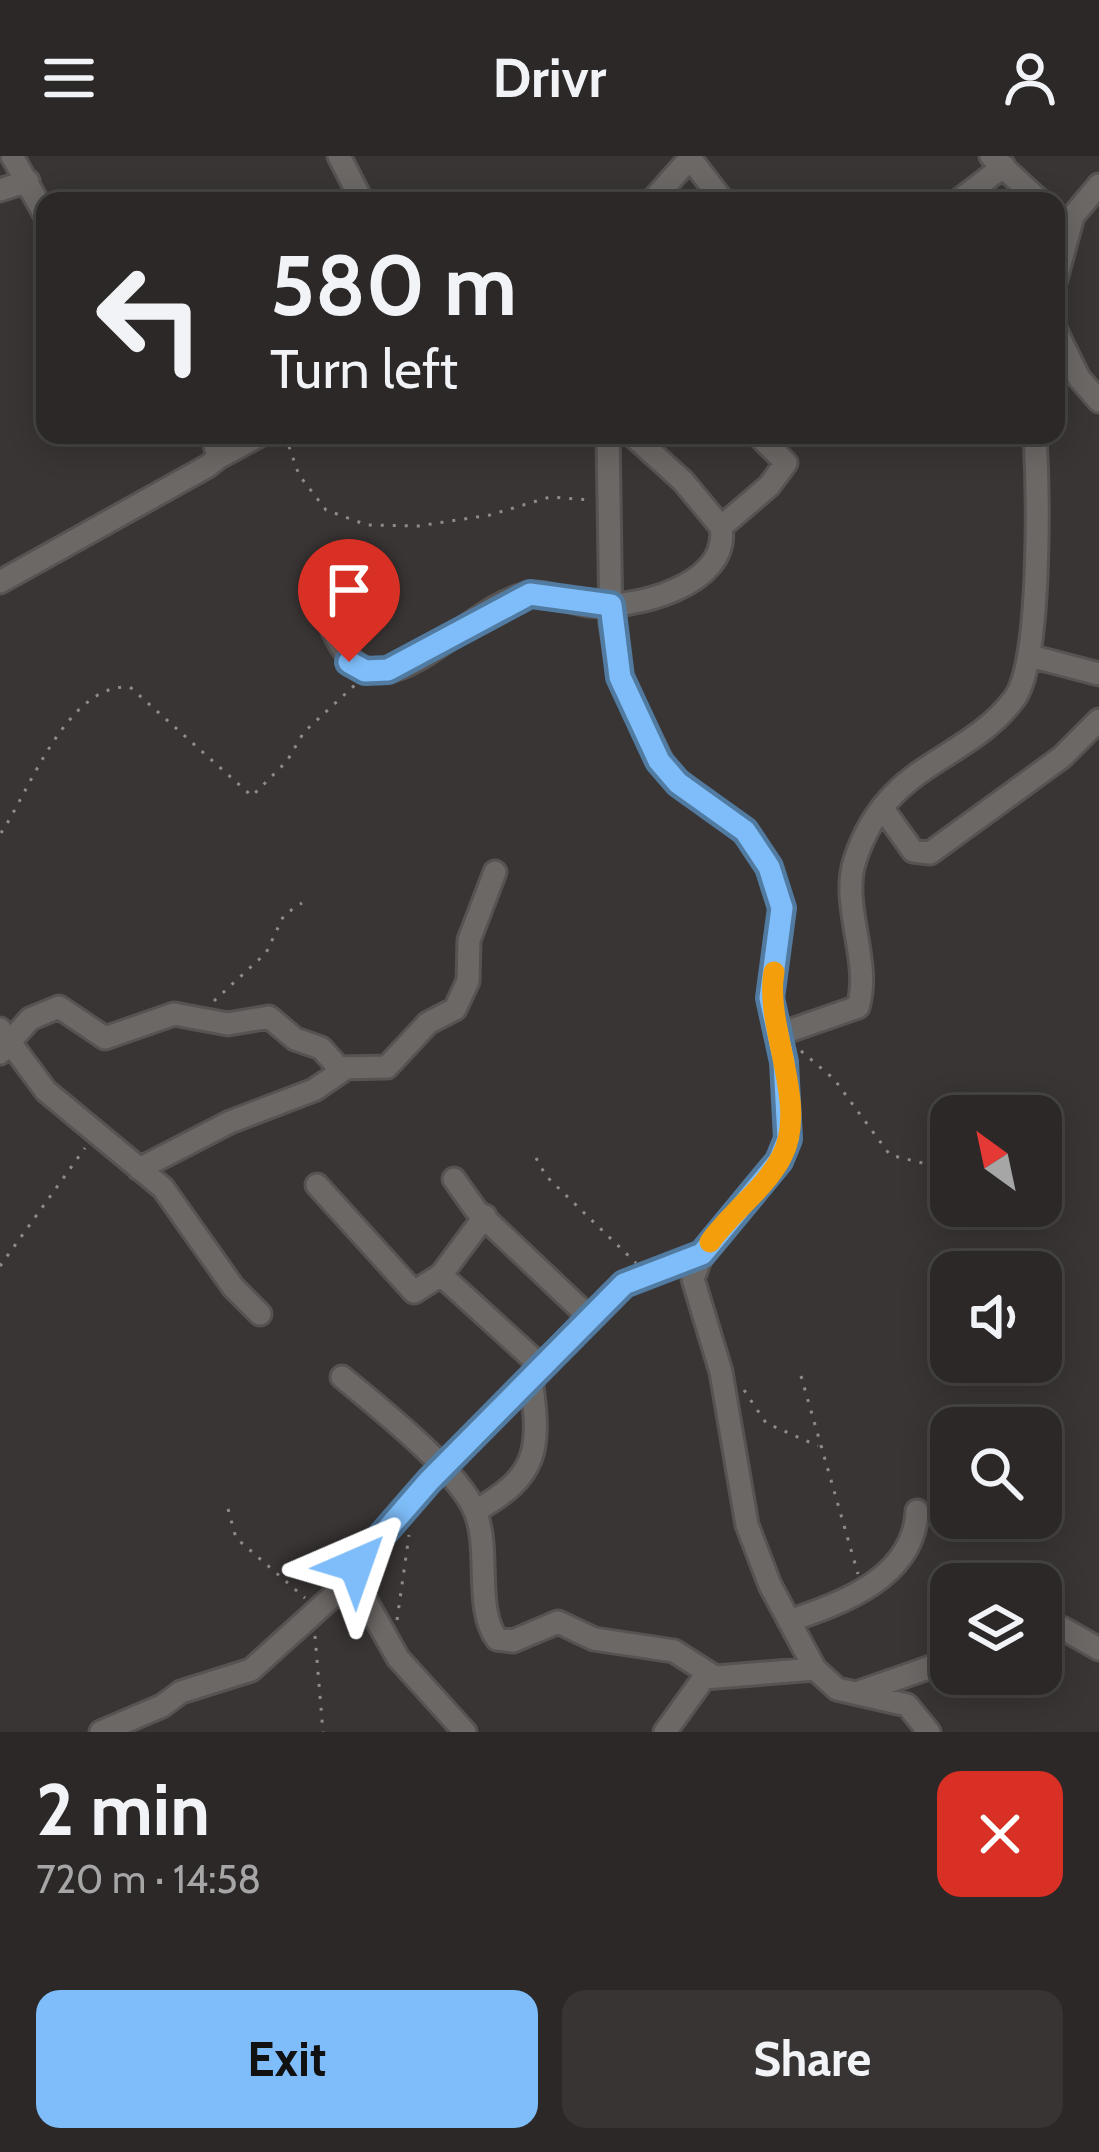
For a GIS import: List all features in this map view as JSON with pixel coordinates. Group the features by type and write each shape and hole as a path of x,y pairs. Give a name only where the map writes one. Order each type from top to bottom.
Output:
{"street":[{"path":"12,156 36,197"},
{"path":"338,156 357,192"},
{"path":"660,192 691,157 716,192"},
{"path":"967,192 998,161 1031,192"},
{"path":"0,190 28,181"},
{"path":"1065,252 1080,206 1099,185"},
{"path":"1065,207 1080,206"},
{"path":"1065,349 1079,378 1099,401"},
{"path":"101,1732 159,1708 181,1692 237,1678 318,1613 353,1578 356,1565 441,1470 589,1317 624,1284 702,1254 784,1153 788,1130 780,1035 770,998 782,908 769,867 745,831 678,783 659,761 620,677 611,605 608,444"},
{"path":"328,618 349,662 371,672 423,655 530,594 611,605 659,594 704,574 719,550 721,527 697,495 642,444"},
{"path":"721,527 769,486 787,463 767,444"},
{"path":"780,1035 858,1006 853,869 906,778 1013,701 1030,656 1040,525 1036,444"},
{"path":"0,583 215,446"},
{"path":"1030,656 1099,674"},
{"path":"884,809 913,851 930,853 1063,757 1099,720"},
{"path":"139,1169 230,1122 314,1090 345,1069 390,1065 428,1023 454,1009 468,981 470,934 495,872"},
{"path":"260,1314 233,1287 171,1197 44,1089 4,1042 50,1007 64,1009 105,1038 174,1014 228,1024 257,1016 274,1019 295,1039 315,1044 345,1069"},
{"path":"454,1179 485,1216 589,1317"},
{"path":"317,1185 407,1289 416,1291 441,1275 485,1216"},
{"path":"702,1254 694,1288 721,1372 747,1525 789,1621 815,1669 835,1688 907,1705 929,1732"},
{"path":"441,1275 536,1372 538,1427 531,1460 510,1491 475,1511"},
{"path":"342,1377 387,1413 475,1511 488,1572 487,1623 497,1639 513,1641 558,1622 594,1639 674,1651 715,1677"},
{"path":"789,1621 862,1594 899,1558 917,1511"},
{"path":"353,1578 392,1649 465,1732"},
{"path":"1062,1628 1099,1649"},
{"path":"855,1693 930,1667"},
{"path":"665,1732 699,1682 815,1669"}],"path":[{"path":"288,444 304,485 326,510 367,525 418,526 490,515 550,496 610,502"},
{"path":"2,833 52,737 112,690 130,687 154,703 252,796 273,778 313,723 371,672"},
{"path":"204,1018 209,1006 266,953 284,915 302,904"},
{"path":"780,1035 834,1079 890,1155 930,1165"},
{"path":"0,1266 97,1132"},
{"path":"536,1158 546,1176 646,1272"},
{"path":"801,1376 862,1594"},
{"path":"738,1383 766,1423 818,1446"},
{"path":"228,1509 236,1538 318,1613 323,1732"},
{"path":"392,1649 410,1541 406,1509"}],"slow traffic":[{"path":"710,1242 779,1161 788,1139 781,1036 770,998 774,972"}],"route":[{"path":"349,662 365,671 388,670 530,594 591,606 611,605 620,677 659,761 678,783 745,831 769,867 782,908 770,998 781,1036 788,1130 779,1161 741,1201 702,1254 624,1284 429,1481 356,1565"}]}
